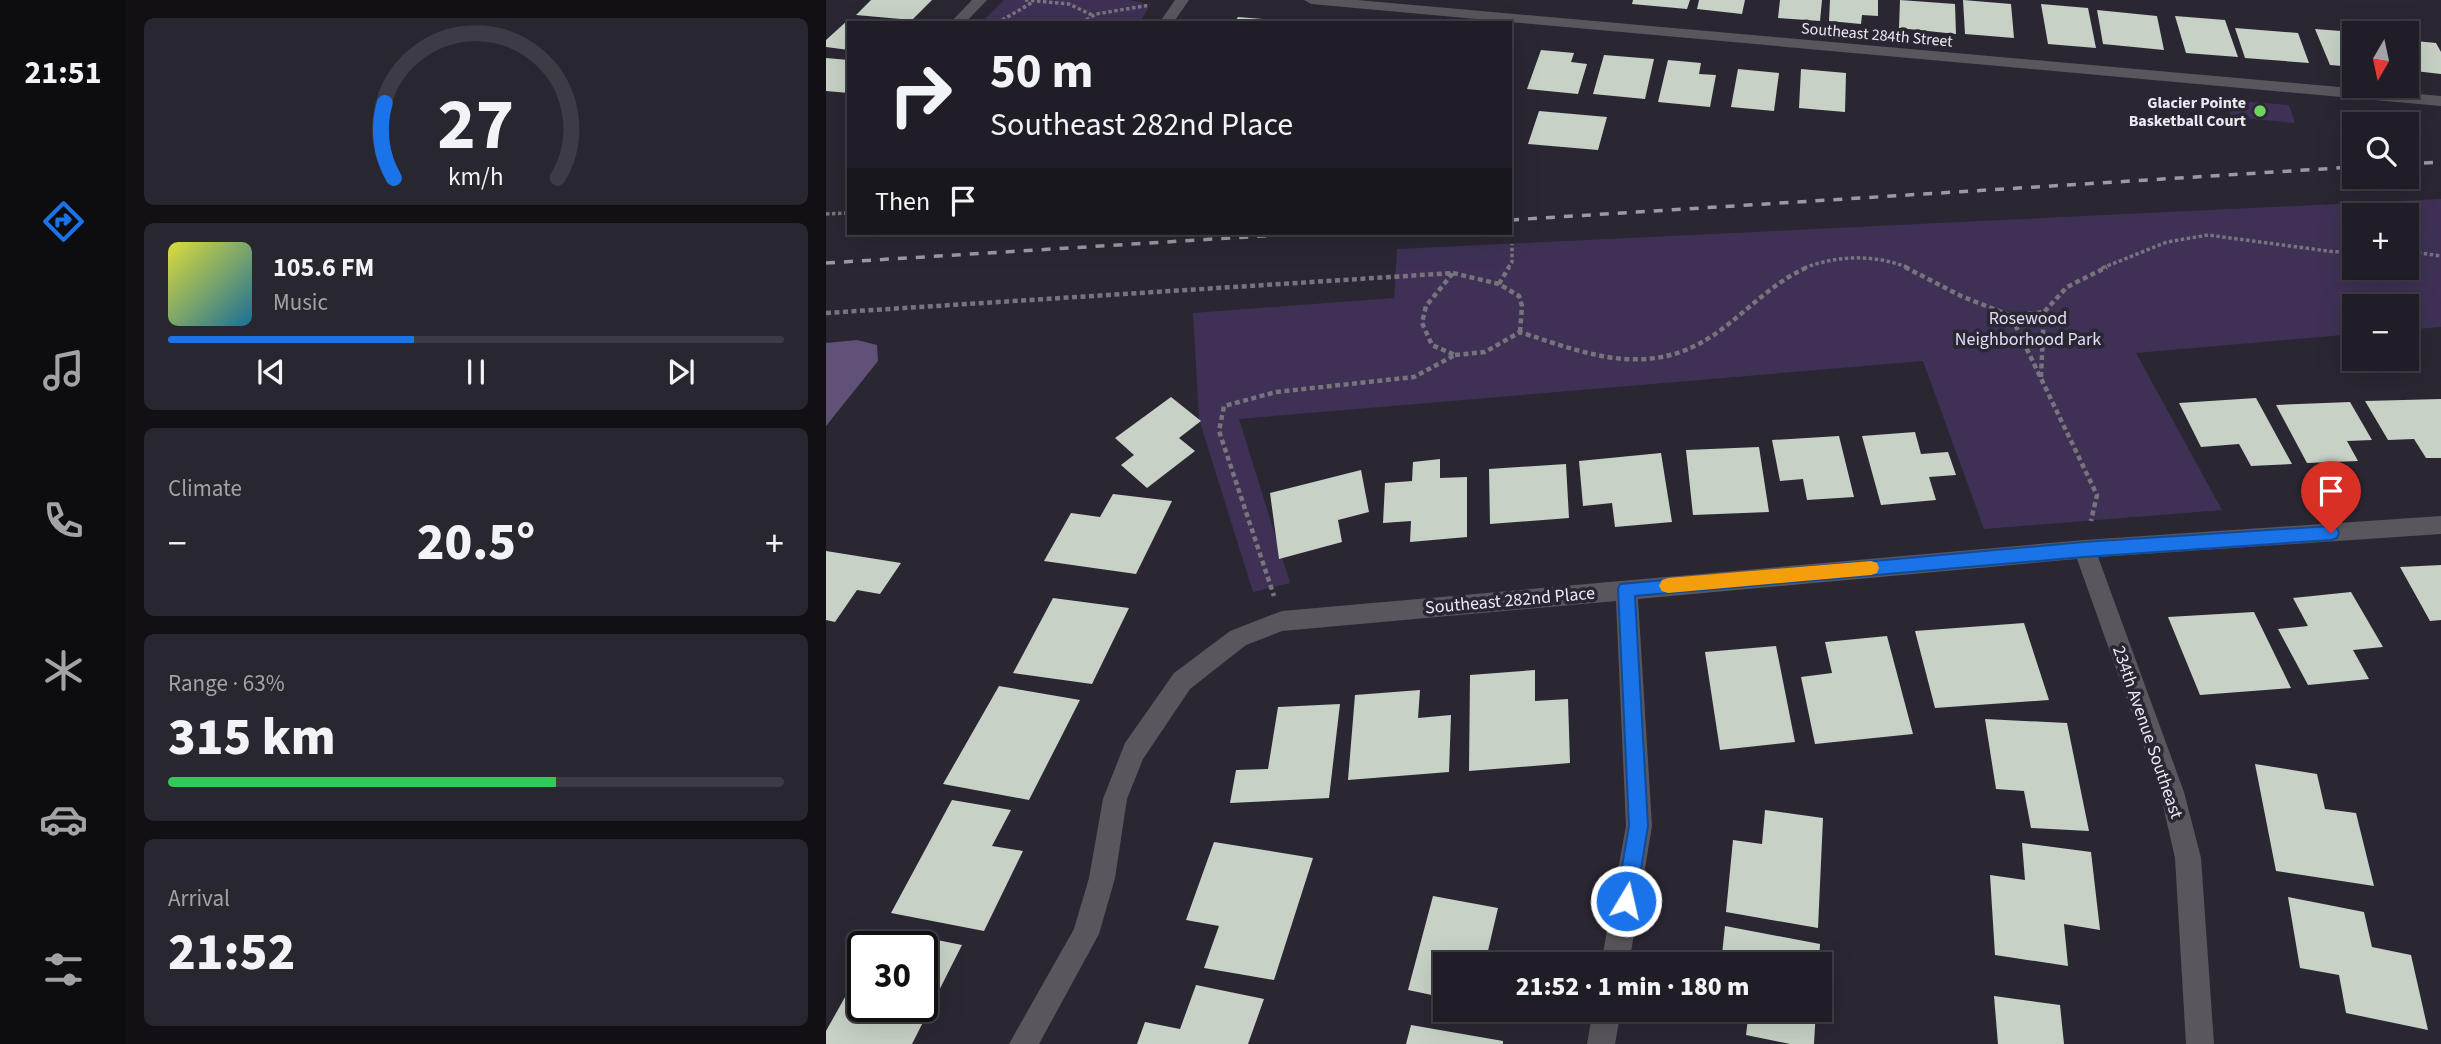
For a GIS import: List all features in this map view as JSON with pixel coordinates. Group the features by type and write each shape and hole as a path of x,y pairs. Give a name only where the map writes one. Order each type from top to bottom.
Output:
{"street":[{"path":"959,21 980,0"},
{"path":"1167,21 1182,0"},
{"name":"Southeast 284th Street","path":"1311,0 1395,16 1457,21"},
{"name":"Southeast 284th Street","path":"1512,26 2441,101"},
{"name":"Southeast 282nd Place","path":"1023,1044 1086,934 1102,878 1115,799 1134,751 1182,681 1238,638 1282,621 2084,550 2441,525"},
{"name":"234th Avenue Southeast","path":"2084,550 2172,792 2188,858 2200,1044"},
{"path":"1617,952 1639,826 1626,589"},
{"path":"1601,1044 1605,1022"}],"path":[{"path":"1025,0 1069,4 1092,15"},
{"path":"1000,21 1033,2"},
{"path":"1084,21 1092,15 1162,2"},
{"path":"826,214 847,213"},
{"path":"2041,379 2044,312 2067,287 2096,271 2167,242 2208,235 2342,251"},
{"path":"1499,284 1512,262 1512,244"},
{"path":"2419,253 2441,256"},
{"path":"1282,621 1219,431 1224,406 1276,393 1414,377 1455,355 1485,352 1520,332 1600,355 1662,359 1685,353 1707,340 1777,282 1802,267 1831,260 1866,257 1895,261 1963,296 2011,316 2044,312"},
{"path":"1453,273 1426,306 1422,323 1432,345 1455,355"},
{"path":"826,313 1453,273 1499,284 1519,296 1522,306 1520,332"},
{"path":"2011,316 2097,495 2084,550"}],"green space":[{"path":"1004,0 1129,0 1141,2 1148,8 1141,21 983,21"},
{"name":"Glacier Pointe Basketball Court","path":"2227,100 2289,105 2295,123 2231,117"},
{"name":"Rosewood Neighborhood Park","path":"2441,199 2441,327 2419,329 2419,294 2342,294 2342,335 2136,353 2222,510 1984,529 1923,361 1239,419 1290,583 1253,592 1199,419 1193,313 1394,298 1397,249 2342,204 2342,280 2419,280 2419,203 2357,203"}],"shaded area":[{"path":"857,340 877,345 878,361 826,426 826,343"}],"building":[{"path":"871,0 932,0 912,20 856,15"},
{"path":"1633,0 1690,0 1687,9 1632,4"},
{"path":"1699,0 1745,0 1742,14 1697,9"},
{"path":"1780,0 1822,0 1820,21 1778,18"},
{"path":"1830,0 1878,0 1878,16 1862,15 1861,24 1829,21"},
{"path":"1900,0 1955,4 1956,34 1899,28"},
{"path":"1963,0 2011,4 2014,38 1965,34"},
{"path":"2041,4 2088,8 2096,48 2048,44"},
{"path":"2097,10 2157,16 2164,50 2103,44"},
{"path":"2175,16 2225,20 2238,57 2186,53"},
{"path":"1238,17 1275,20 1275,21 1235,21"},
{"path":"848,20 862,21 847,21 847,50 826,47 826,40"},
{"path":"2235,28 2298,33 2309,63 2245,58"},
{"path":"2315,29 2342,31 2342,66 2330,65"},
{"path":"2419,41 2436,43 2441,52 2441,74 2419,71"},
{"path":"1541,50 1574,53 1571,62 1587,64 1578,94 1527,89"},
{"path":"1604,55 1654,59 1645,99 1593,94"},
{"path":"826,58 847,60 847,93 826,91"},
{"path":"1668,60 1701,63 1699,74 1716,75 1710,107 1658,102"},
{"path":"1738,69 1779,73 1774,111 1731,107"},
{"path":"1801,69 1846,73 1845,112 1799,108"},
{"path":"1539,111 1607,117 1598,150 1528,144"},
{"path":"1171,397 1201,421 1179,438 1195,451 1147,488 1121,465 1134,455 1115,438"},
{"path":"2256,398 2292,464 2251,466 2239,444 2201,447 2179,403"},
{"path":"2441,399 2441,458 2426,458 2414,439 2388,440 2365,401"},
{"path":"2350,402 2372,440 2347,441 2358,461 2307,463 2276,405"},
{"path":"1915,432 1921,454 1948,452 1956,475 1929,477 1936,500 1881,505 1862,436"},
{"path":"1839,436 1854,497 1807,500 1803,479 1780,481 1772,440"},
{"path":"1759,447 1769,512 1693,515 1686,450"},
{"path":"1661,453 1672,522 1615,527 1612,503 1583,506 1579,461"},
{"path":"1440,459 1440,478 1467,477 1467,537 1410,542 1411,521 1383,523 1385,483 1412,481 1413,462"},
{"path":"1566,464 1569,518 1490,524 1489,469"},
{"path":"1361,470 1369,512 1338,520 1342,542 1279,559 1270,493"},
{"path":"1113,494 1172,501 1136,574 1044,561 1071,513 1100,517"},
{"path":"826,551 901,563 880,594 857,590 835,622 826,620"},
{"path":"2441,565 2441,620 2430,621 2400,567"},
{"path":"2351,592 2383,647 2353,650 2369,679 2308,685 2278,629 2308,626 2293,598"},
{"path":"1053,598 1129,608 1092,684 1013,673"},
{"path":"2254,612 2291,688 2200,695 2168,617"},
{"path":"2024,623 2049,700 1935,708 1915,631"},
{"path":"1887,636 1913,734 1815,744 1801,677 1832,673 1825,642"},
{"path":"1776,646 1795,742 1720,750 1705,652"},
{"path":"1535,670 1535,701 1568,699 1570,763 1469,771 1470,675"},
{"path":"999,686 1080,700 1029,800 943,784"},
{"path":"1420,690 1418,718 1451,715 1449,772 1348,780 1355,695"},
{"path":"1340,704 1329,798 1230,803 1236,770 1268,769 1278,707"},
{"path":"1985,719 2067,723 2089,831 2031,828 2024,791 1996,789"},
{"path":"2255,764 2317,774 2325,809 2356,813 2374,886 2276,871"},
{"path":"952,800 1011,810 992,846 1023,851 984,931 891,913"},
{"path":"1765,810 1823,818 1818,928 1726,912 1733,840 1762,844"},
{"path":"1214,842 1313,858 1274,980 1204,968 1219,926 1186,920"},
{"path":"2022,843 2091,852 2100,930 2064,924 2068,966 1995,955 1990,875 2025,880"},
{"path":"1433,896 1498,908 1488,952 1433,952 1433,995 1408,990"},
{"path":"2288,897 2364,912 2372,947 2411,955 2428,1030 2346,1013 2339,975 2300,968"},
{"path":"1725,926 1820,944 1820,952 1722,952"},
{"path":"938,940 962,945 938,993"},
{"path":"1196,985 1264,999 1248,1044 1137,1044 1145,1022 1180,1029"},
{"path":"847,994 847,1022 923,1022 912,1044 826,1044 826,1031"},
{"path":"1994,996 2060,1005 2064,1044 1998,1044"},
{"path":"1748,1022 1815,1022 1814,1044 1790,1044 1746,1035"},
{"path":"1411,1025 1503,1041 1503,1044 1406,1044"}],"railway":[{"path":"2419,163 2441,162"},
{"path":"1512,220 2342,168"},
{"path":"826,263 1279,235"}],"slow traffic":[{"path":"1668,586 1871,568"}],"place":[{"name":"Glacier Pointe Basketball Court","path":"2260,111"}],"route":[{"path":"1626,901 1639,826 1626,589 2084,550 2331,533"}]}
